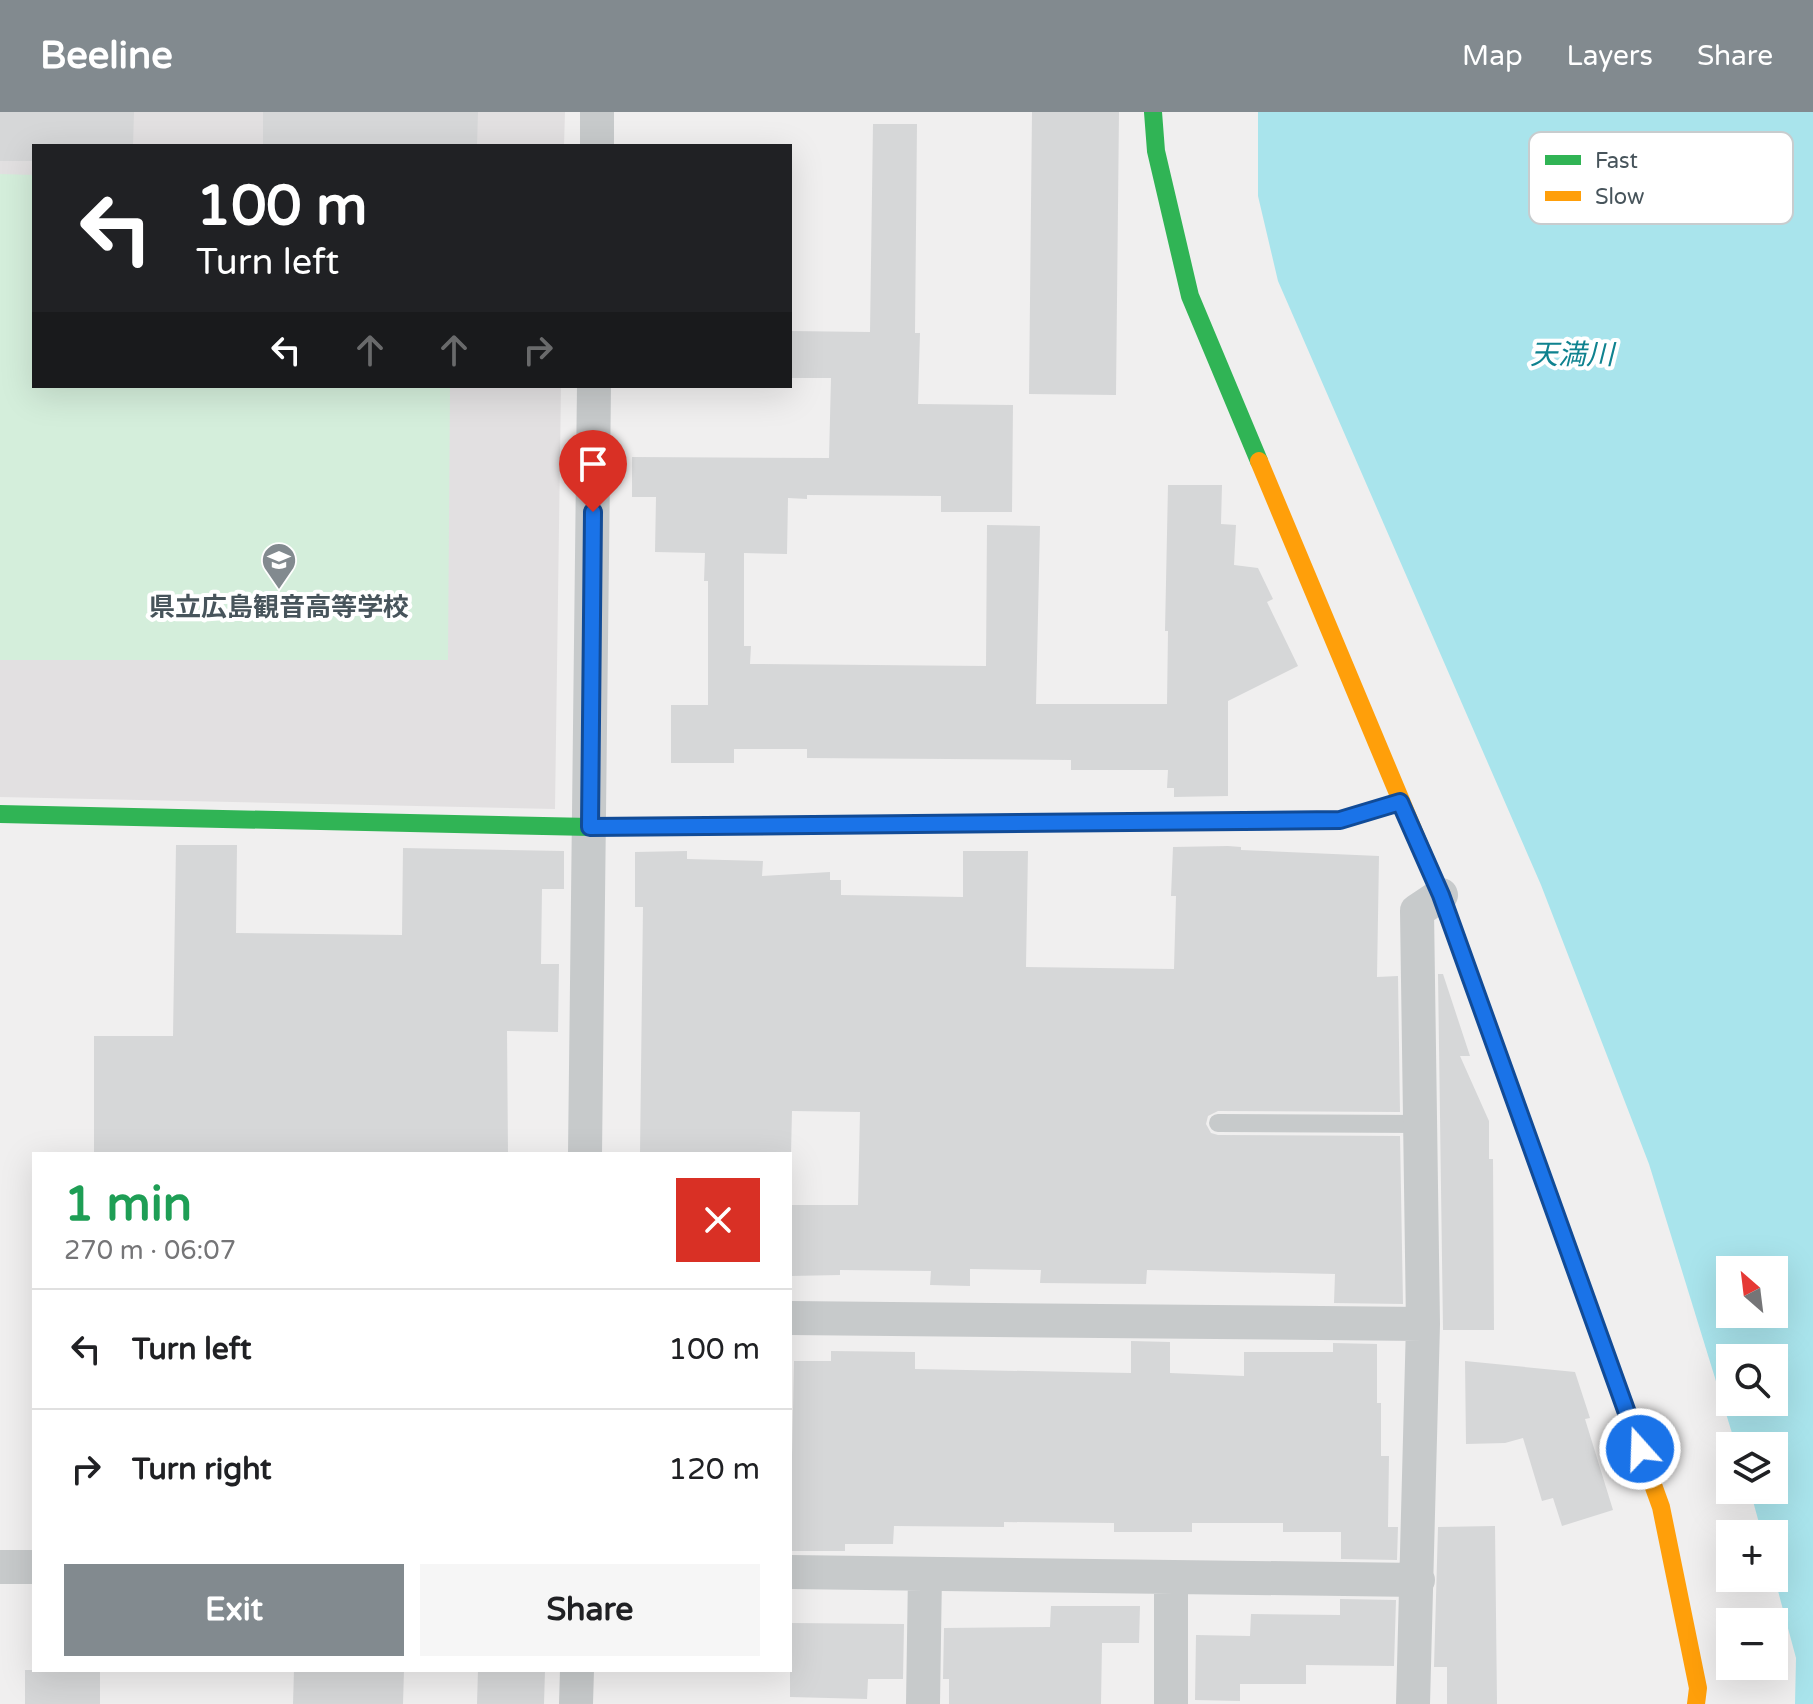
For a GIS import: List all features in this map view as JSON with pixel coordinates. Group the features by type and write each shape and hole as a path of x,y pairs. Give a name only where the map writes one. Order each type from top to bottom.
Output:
{"street":[{"path":"597,112 597,144"},
{"path":"1153,112 1156,151 1190,296 1441,895 1661,1507 1698,1688 1696,1704"},
{"path":"585,1152 594,388"},
{"path":"0,814 590,827 1340,820 1400,802"},
{"path":"1413,1704 1423,1324 1417,911 1441,895"},
{"path":"792,1318 1423,1324"},
{"path":"0,1567 32,1567"},
{"path":"792,1572 1418,1580"},
{"path":"923,1704 925,1574"},
{"path":"1171,1577 1171,1704"},
{"path":"576,1704 577,1672"}],"lane":[{"path":"1218,1123 1420,1124"}],"shaded area":[{"name":"県立広島観音高等学校","path":"0,112 565,112 564,144 32,144 32,388 561,388 555,809 0,797"}],"green space":[{"path":"0,174 32,175 32,388 450,388 448,660 0,660"}],"water":[{"name":"天満川","path":"1258,112 1813,112 1813,1704 1795,1704 1796,1658 1788,1628 1788,1608 1783,1608 1778,1592 1788,1592 1788,1520 1758,1520 1754,1504 1788,1504 1788,1432 1732,1432 1727,1416 1788,1416 1788,1344 1716,1344 1716,1381 1649,1164 1541,885 1278,281 1258,196"}],"building":[{"path":"0,112 134,112 133,144 32,144 32,161 0,161"},
{"path":"263,112 478,112 477,144 263,144"},
{"path":"1032,112 1119,112 1116,395 1029,394"},
{"path":"873,124 917,124 915,333 920,333 918,404 1013,405 1012,512 941,512 941,496 807,495 807,499 788,498 787,554 744,553 744,646 751,646 750,664 986,666 987,525 1040,526 1036,704 1167,704 1168,485 1222,485 1221,524 1236,525 1234,565 1258,568 1273,599 1267,602 1298,666 1228,701 1228,796 1174,797 1174,788 1167,788 1168,770 1071,770 1071,760 807,758 807,749 734,749 734,763 671,763 671,705 708,705 708,581 704,581 705,553 655,552 656,497 632,497 632,457 829,458 831,378 792,378 792,331 870,332"},
{"path":"176,845 237,845 236,933 402,935 403,848 564,851 564,889 542,889 541,964 559,964 558,1032 507,1031 508,1152 94,1152 94,1036 173,1036"},
{"path":"1228,846 1241,847 1241,850 1379,856 1377,977 1398,976 1400,1112 1218,1111 1208,1116 1206,1124 1211,1133 1218,1135 1400,1136 1403,1304 1334,1303 1335,1274 1147,1270 1146,1284 1040,1283 1041,1270 970,1269 970,1286 930,1285 931,1271 840,1270 840,1275 792,1276 792,1205 858,1205 860,1112 792,1111 791,1152 640,1152 643,907 635,907 635,852 687,851 687,859 763,861 762,876 830,872 830,880 841,880 841,895 963,897 963,851 1028,851 1026,967 1174,969 1176,896 1171,896 1173,847"},
{"path":"1438,974 1443,974 1470,1056 1460,1056 1489,1121 1489,1159 1493,1159 1494,1330 1443,1330"},
{"path":"1131,1341 1170,1342 1170,1373 1244,1376 1244,1352 1333,1352 1333,1343 1377,1344 1381,1456 1389,1456 1388,1527 1398,1527 1397,1560 1341,1559 1341,1532 1283,1532 1283,1523 1192,1523 1192,1532 1114,1532 1114,1523 1004,1522 1004,1527 894,1526 893,1544 845,1544 845,1551 792,1551 794,1361 831,1361 831,1351 915,1352 915,1369 1131,1373"},
{"path":"1465,1361 1575,1372 1590,1418 1585,1419 1613,1510 1562,1526 1553,1498 1542,1501 1523,1438 1505,1443 1466,1444"},
{"path":"1495,1526 1497,1704 1447,1704 1447,1667 1434,1667 1438,1527"},
{"path":"1340,1599 1396,1600 1394,1666 1306,1665 1306,1684 1240,1684 1240,1701 1195,1700 1196,1635 1250,1636 1251,1614 1340,1615"},
{"path":"1051,1606 1140,1606 1139,1643 1102,1643 1101,1704 949,1704 949,1679 943,1679 944,1628 1050,1627"},
{"path":"792,1623 904,1624 903,1679 868,1679 867,1699 790,1697"},
{"path":"25,1670 100,1672 100,1704 25,1704"},
{"path":"294,1672 404,1672 403,1704 293,1704"},
{"path":"478,1672 545,1672 544,1704 477,1704"}],"traffic: fast":[{"path":"1153,112 1156,151 1190,296 1259,461"},
{"path":"0,814 590,827 721,826"},
{"path":"1425,858 1630,1421"}],"traffic: slow":[{"path":"1259,461 1425,858"},
{"path":"721,826 1340,820 1400,802"},
{"path":"1630,1421 1661,1507 1698,1688 1696,1704"}],"place":[{"name":"県立広島観音高等学校","path":"279,591"}],"route":[{"path":"593,512 590,827 1340,820 1400,802 1441,895 1640,1449"}]}
